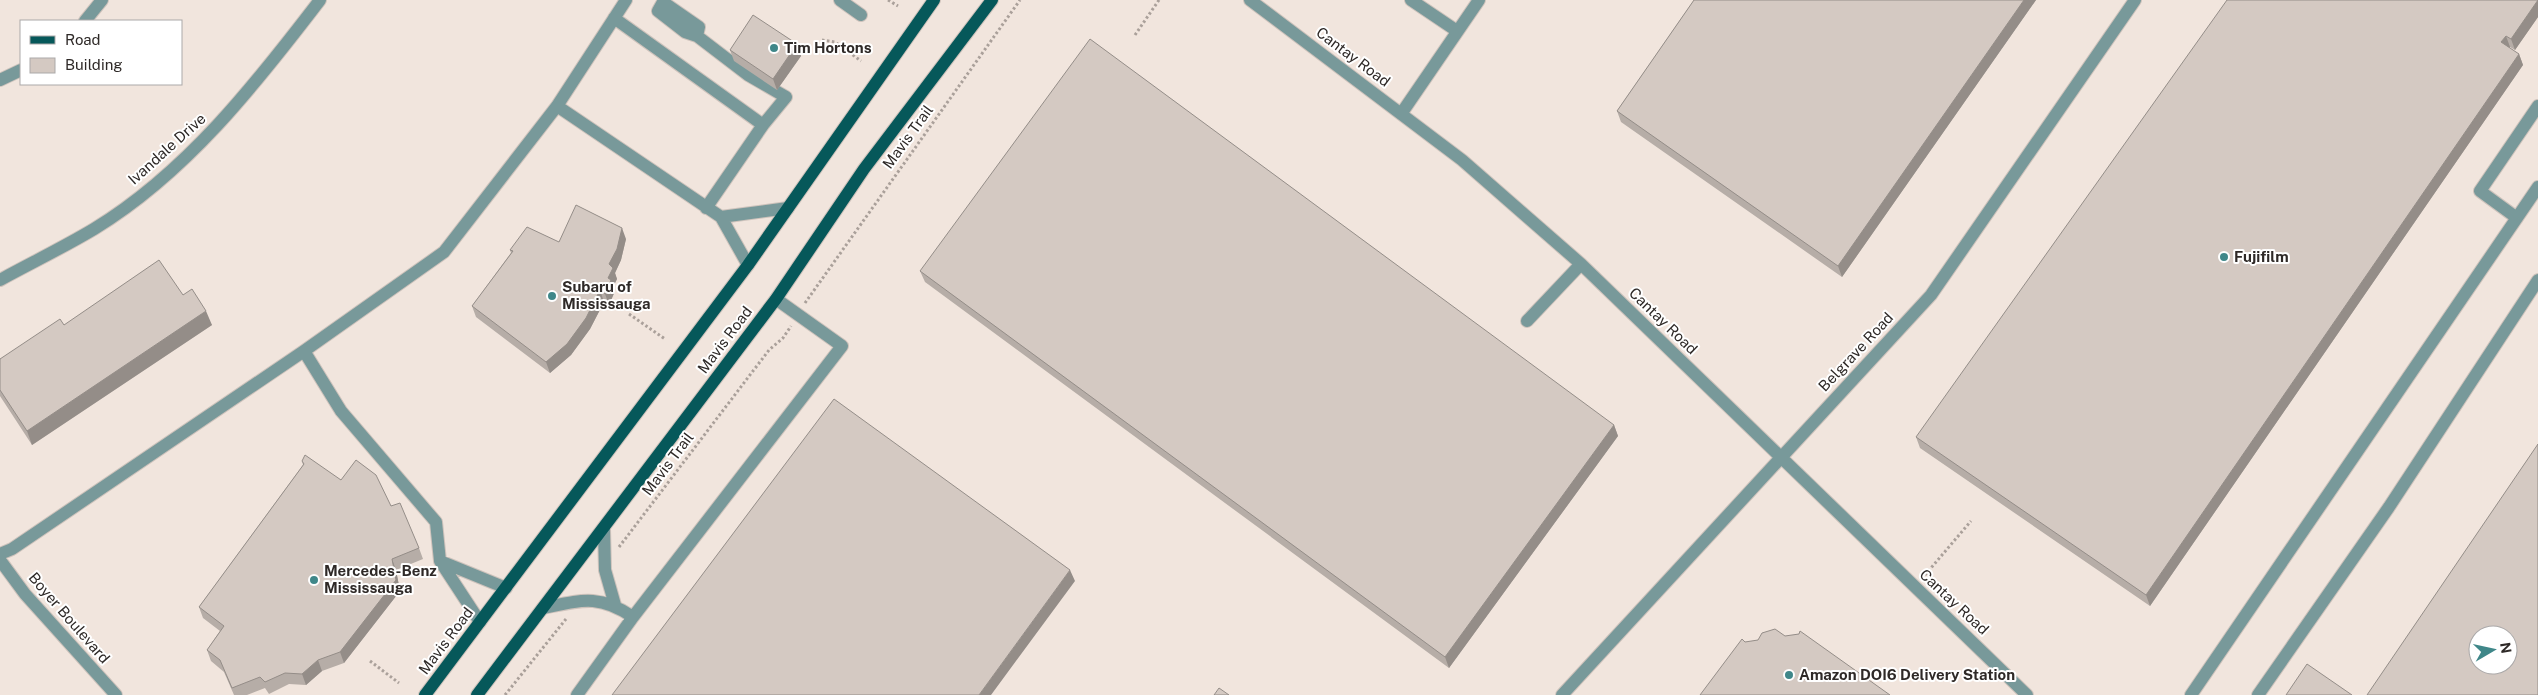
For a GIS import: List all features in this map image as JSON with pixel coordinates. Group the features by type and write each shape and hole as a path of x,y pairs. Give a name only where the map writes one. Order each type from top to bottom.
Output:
{"main road":[{"name":"Mavis Road","path":"425,695 748,265 934,0"},
{"name":"Mavis Road","path":"477,695 776,300 864,169 992,0"}],"street":[{"path":"85,20 102,0"},
{"name":"Ivandale Drive","path":"0,280 94,229 138,198 194,150 228,115 320,0"},
{"path":"0,554 12,549 304,351 444,252 557,106 626,0"},
{"path":"840,0 860,15"},
{"name":"Cantay Road","path":"1250,0 1462,160 1581,264 1779,457 1963,631 2027,695"},
{"path":"1411,0 1457,32"},
{"path":"1401,114 1479,0"},
{"name":"Belgrave Road","path":"1562,695 1779,457 1931,295 2134,0"},
{"path":"663,1 699,27 697,36 748,75 786,97 706,208"},
{"path":"614,18 764,125"},
{"path":"0,80 20,70"},
{"path":"557,106 721,218 748,265"},
{"path":"2517,218 2480,191 2538,106"},
{"path":"2191,695 2538,187"},
{"path":"721,218 788,208"},
{"path":"1527,321 1581,264"},
{"path":"2258,695 2389,508 2538,280"},
{"path":"577,695 633,617 842,346 776,300"},
{"path":"304,351 341,411 436,522 440,561 480,622"},
{"path":"604,529 605,570 615,605"},
{"name":"Boyer Boulevard","path":"0,560 25,594 116,695"},
{"path":"440,561 506,588"},
{"path":"543,608 585,600 615,605 633,617"}],"path":[{"path":"888,0 898,6"},
{"name":"Mavis Trail","path":"815,287 1020,0"},
{"path":"1135,35 1159,0"},
{"path":"822,40 835,42 861,61"},
{"path":"629,314 664,340"},
{"name":"Mavis Trail","path":"616,553 768,350 783,338"},
{"path":"1915,587 1972,521"},
{"path":"505,695 552,634 573,615"},
{"path":"370,661 399,683"}],"building":[{"path":"1694,0 2024,0 1838,266 1617,111"},
{"name":"Fujifilm","path":"2227,0 2538,0 2511,39 2506,36 2501,42 2519,54 2146,595 1916,437"},
{"path":"753,15 797,44 773,79 730,50"},
{"path":"1090,39 1614,425 1445,657 920,271"},
{"name":"Subaru of Mississauga","path":"576,205 622,228 617,249 609,264 613,268 608,278 611,280 605,294 600,290 586,318 567,344 546,362 472,306 513,251 510,250 527,227 559,242"},
{"path":"159,260 183,295 192,289 206,311 27,431 0,390 0,359 60,319 64,325"},
{"path":"834,399 1070,570 979,695 612,695"},
{"path":"2538,444 2538,695 2367,695"},
{"name":"Mercedes-Benz Mississauga","path":"305,455 341,480 356,460 376,475 391,506 400,503 419,548 392,559 396,580 340,652 318,660 302,674 285,673 265,682 260,677 232,688 220,660 207,650 224,626 199,607 304,464 302,461"},
{"name":"Amazon DOI6 Delivery Station","path":"1775,629 1785,636 1799,634 1800,631 1890,695 1700,695 1742,639 1745,642 1758,640 1762,633"},
{"path":"2307,664 2352,695 2286,695"},
{"path":"1219,688 1229,695 1214,695"}],"place":[{"name":"Tim Hortons","path":"774,48"},
{"name":"Fujifilm","path":"2224,257"},
{"name":"Subaru of Mississauga","path":"552,296"},
{"name":"Mercedes-Benz Mississauga","path":"314,580"},
{"name":"Amazon DOI6 Delivery Station","path":"1789,675"}]}
